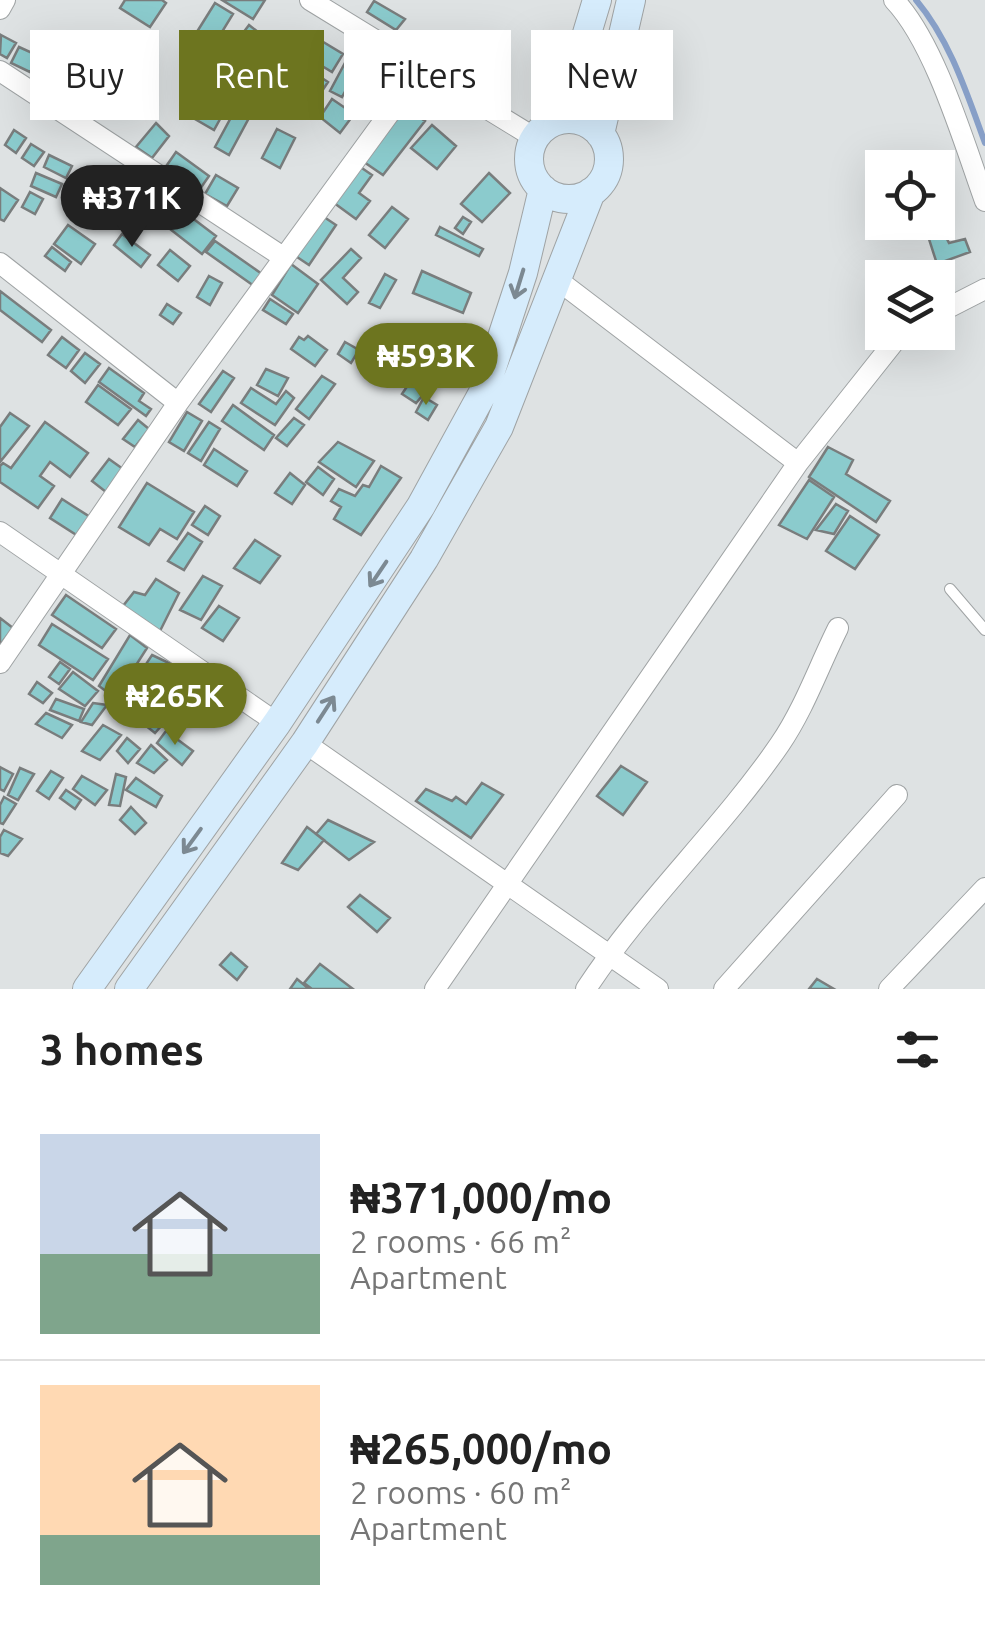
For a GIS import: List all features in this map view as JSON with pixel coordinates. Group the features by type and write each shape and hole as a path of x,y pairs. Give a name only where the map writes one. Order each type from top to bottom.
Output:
{"street":[{"path":"0,9 5,0"},
{"path":"310,0 358,30"},
{"path":"588,30 597,0"},
{"path":"600,134 631,0"},
{"path":"894,0 911,18 952,108 985,201"},
{"path":"0,72 283,256"},
{"path":"0,663 178,403 384,120"},
{"path":"505,120 535,138"},
{"path":"561,120 583,122 600,134 606,144 608,165 600,185 571,199 543,190 530,167 535,138 542,130 561,120"},
{"path":"87,989 277,724 403,536 486,389 543,190"},
{"path":"129,989 305,742 424,559 498,427 592,192"},
{"path":"0,263 178,403"},
{"path":"559,281 798,463"},
{"path":"955,304 985,289"},
{"path":"435,989 798,463 888,350"},
{"path":"0,532 277,724"},
{"path":"586,989 609,953 675,877 782,741 838,628"},
{"path":"305,742 658,989"},
{"path":"724,989 896,796"},
{"path":"889,989 985,888"}],"lane":[{"path":"950,589 985,630"}],"building":[{"path":"125,0 166,3 150,27 120,8"},
{"path":"222,0 265,0 253,19"},
{"path":"374,1 405,19 396,30 367,12"},
{"path":"215,3 233,14 223,30 198,30"},
{"path":"1,35 16,43 7,58 0,54"},
{"path":"324,42 343,54 332,72 324,67"},
{"path":"19,47 30,52 30,72 11,63"},
{"path":"344,65 344,93 342,97 330,91"},
{"path":"332,99 344,107 344,120 350,120 340,133 324,120 324,111"},
{"path":"197,120 220,120 214,130"},
{"path":"230,120 248,120 229,155 215,147"},
{"path":"391,120 425,121 383,175 361,160"},
{"path":"156,123 169,136 152,158 136,147"},
{"path":"432,125 456,146 437,169 411,148"},
{"path":"277,129 295,138 280,168 262,158"},
{"path":"14,130 26,138 16,153 5,145"},
{"path":"31,144 44,152 34,166 22,158"},
{"path":"176,152 209,176 200,189 167,165"},
{"path":"49,155 72,166 66,178 44,167"},
{"path":"356,164 372,175 359,193 370,201 356,219 330,200"},
{"path":"36,173 62,184 56,197 31,186"},
{"path":"489,173 510,193 482,222 461,204"},
{"path":"216,175 238,188 227,206 205,194"},
{"path":"0,188 18,200 4,221 0,219"},
{"path":"30,192 43,199 35,214 22,207"},
{"path":"154,206 159,210 149,224 144,220"},
{"path":"392,207 408,219 385,248 369,235"},
{"path":"183,211 216,236 202,254 170,229"},
{"path":"321,215 336,225 309,265 294,255"},
{"path":"463,217 471,222 463,234 455,228"},
{"path":"68,225 95,244 81,264 54,244"},
{"path":"440,227 483,249 479,256 436,235"},
{"path":"122,234 150,255 141,267 114,245"},
{"path":"965,239 970,252 936,260 929,240 949,243"},
{"path":"215,241 262,274 254,286 206,252"},
{"path":"52,247 71,262 65,271 45,256"},
{"path":"351,249 361,258 343,278 358,292 347,304 321,280"},
{"path":"170,250 190,266 178,281 158,265"},
{"path":"291,264 318,284 298,313 272,295"},
{"path":"422,271 471,293 463,313 413,293"},
{"path":"385,274 396,280 380,308 369,303"},
{"path":"209,276 222,283 210,305 197,297"},
{"path":"0,291 51,330 42,342 0,310"},
{"path":"270,299 293,314 286,324 263,310"},
{"path":"167,304 181,313 173,324 160,315"},
{"path":"308,336 327,350 315,366 291,349 299,337 304,340"},
{"path":"62,337 79,350 66,368 48,355"},
{"path":"345,342 359,350 351,363 338,354"},
{"path":"418,345 441,361 430,377 407,361"},
{"path":"85,353 100,364 85,383 71,371"},
{"path":"451,362 462,368 452,384 443,379"},
{"path":"109,368 144,393 139,401 151,409 146,416 99,382"},
{"path":"266,369 288,378 278,396 257,385"},
{"path":"223,371 234,378 211,412 199,404"},
{"path":"322,376 335,384 309,419 296,409"},
{"path":"414,376 429,388 416,403 402,394"},
{"path":"98,385 131,409 118,425 86,402"},
{"path":"251,388 276,404 286,391 294,398 275,425 241,403"},
{"path":"424,397 437,405 428,420 416,412"},
{"path":"233,405 274,435 264,450 222,421"},
{"path":"187,412 202,421 184,451 169,442"},
{"path":"10,413 29,426 0,462 0,427"},
{"path":"294,418 304,425 287,446 276,438"},
{"path":"138,420 149,429 135,447 123,439"},
{"path":"45,422 88,453 70,477 50,462 40,476 54,486 38,508 0,482 0,466 3,463 11,468"},
{"path":"209,422 220,429 201,461 188,453"},
{"path":"338,442 374,461 356,487 319,462"},
{"path":"828,447 853,460 846,474 890,501 876,522 809,477"},
{"path":"214,449 247,471 237,486 204,465"},
{"path":"109,459 123,469 106,492 92,481"},
{"path":"381,466 401,478 361,535 334,519 341,507 331,501 339,489 355,496 363,485 369,487"},
{"path":"318,467 334,479 323,495 306,482"},
{"path":"290,473 305,485 292,504 275,493"},
{"path":"809,480 834,497 807,539 779,525"},
{"path":"147,483 194,512 177,539 160,529 149,545 119,527"},
{"path":"62,499 90,517 78,536 50,518"},
{"path":"836,504 848,511 834,534 816,530"},
{"path":"205,506 220,516 208,535 192,525"},
{"path":"850,516 879,535 855,569 826,551"},
{"path":"188,533 202,542 184,570 168,561"},
{"path":"255,540 280,556 260,583 234,568"},
{"path":"203,576 222,586 201,620 180,610"},
{"path":"156,579 179,593 160,631 123,606 134,592 145,595"},
{"path":"66,595 116,629 102,648 52,615"},
{"path":"219,606 239,618 223,641 202,628"},
{"path":"0,618 13,628 0,645"},
{"path":"52,624 108,659 93,680 39,645"},
{"path":"130,635 147,648 115,698 99,686"},
{"path":"152,655 169,663 149,693 133,684"},
{"path":"60,662 70,669 59,684 49,677"},
{"path":"176,664 192,674 180,691 165,683"},
{"path":"73,672 98,691 85,706 59,689"},
{"path":"37,682 52,693 43,703 29,694"},
{"path":"138,689 153,697 140,716 128,707"},
{"path":"168,689 176,694 170,702 160,696"},
{"path":"56,699 84,709 79,721 50,710"},
{"path":"93,703 107,705 92,725 81,722"},
{"path":"158,708 170,716 155,733 145,725"},
{"path":"46,713 72,725 62,738 36,724"},
{"path":"103,725 121,735 100,760 82,751"},
{"path":"166,731 193,751 182,765 157,743"},
{"path":"127,738 140,749 128,763 117,751"},
{"path":"151,745 167,760 154,773 137,763"},
{"path":"621,766 647,782 623,815 597,796"},
{"path":"0,767 13,774 4,791 0,789"},
{"path":"20,768 34,774 18,800 8,795"},
{"path":"51,771 63,778 49,799 37,791"},
{"path":"116,774 126,777 120,806 109,805"},
{"path":"82,776 107,790 95,805 73,789"},
{"path":"136,778 162,796 156,807 126,790"},
{"path":"482,783 503,795 471,838 416,801 426,789 452,801 456,797 466,804"},
{"path":"66,790 81,800 75,809 60,798"},
{"path":"4,797 16,804 3,824 0,805"},
{"path":"131,807 146,823 135,834 120,820"},
{"path":"328,820 374,842 349,860 316,834"},
{"path":"307,827 324,840 298,870 282,863"},
{"path":"4,830 22,839 8,856 0,853"},
{"path":"360,895 390,918 377,932 348,907"},
{"path":"231,953 247,967 237,980 220,965"},
{"path":"320,964 353,989 312,989 304,983"},
{"path":"297,979 309,989 290,989"},
{"path":"817,979 834,989 809,989"}],"waterway":[{"path":"916,0 948,50 985,143"}]}
